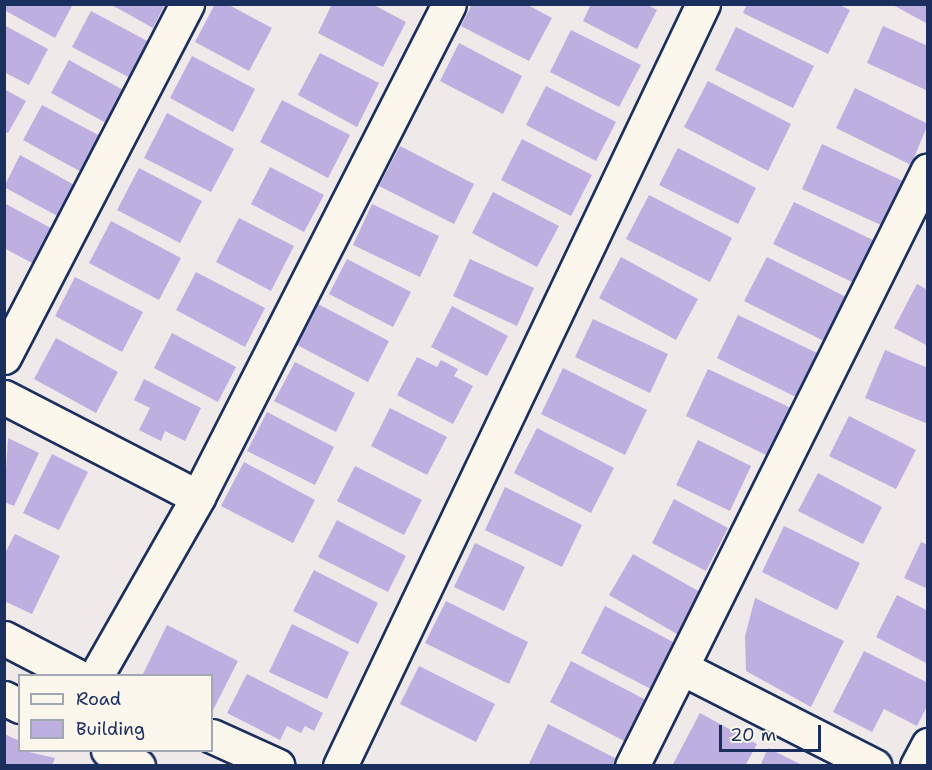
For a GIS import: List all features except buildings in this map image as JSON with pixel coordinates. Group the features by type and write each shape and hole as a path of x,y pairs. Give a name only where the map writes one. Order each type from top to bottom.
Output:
{"street":[{"path":"4,357 187,4"},
{"path":"97,674 198,497 449,4"},
{"path":"340,765 703,4"},
{"path":"632,765 927,170"},
{"path":"4,397 198,497"},
{"path":"4,638 75,674"},
{"path":"682,668 874,765"},
{"path":"4,698 18,705"},
{"path":"213,736 278,765"},
{"path":"917,765 927,745"},
{"path":"112,752 138,765"}]}
